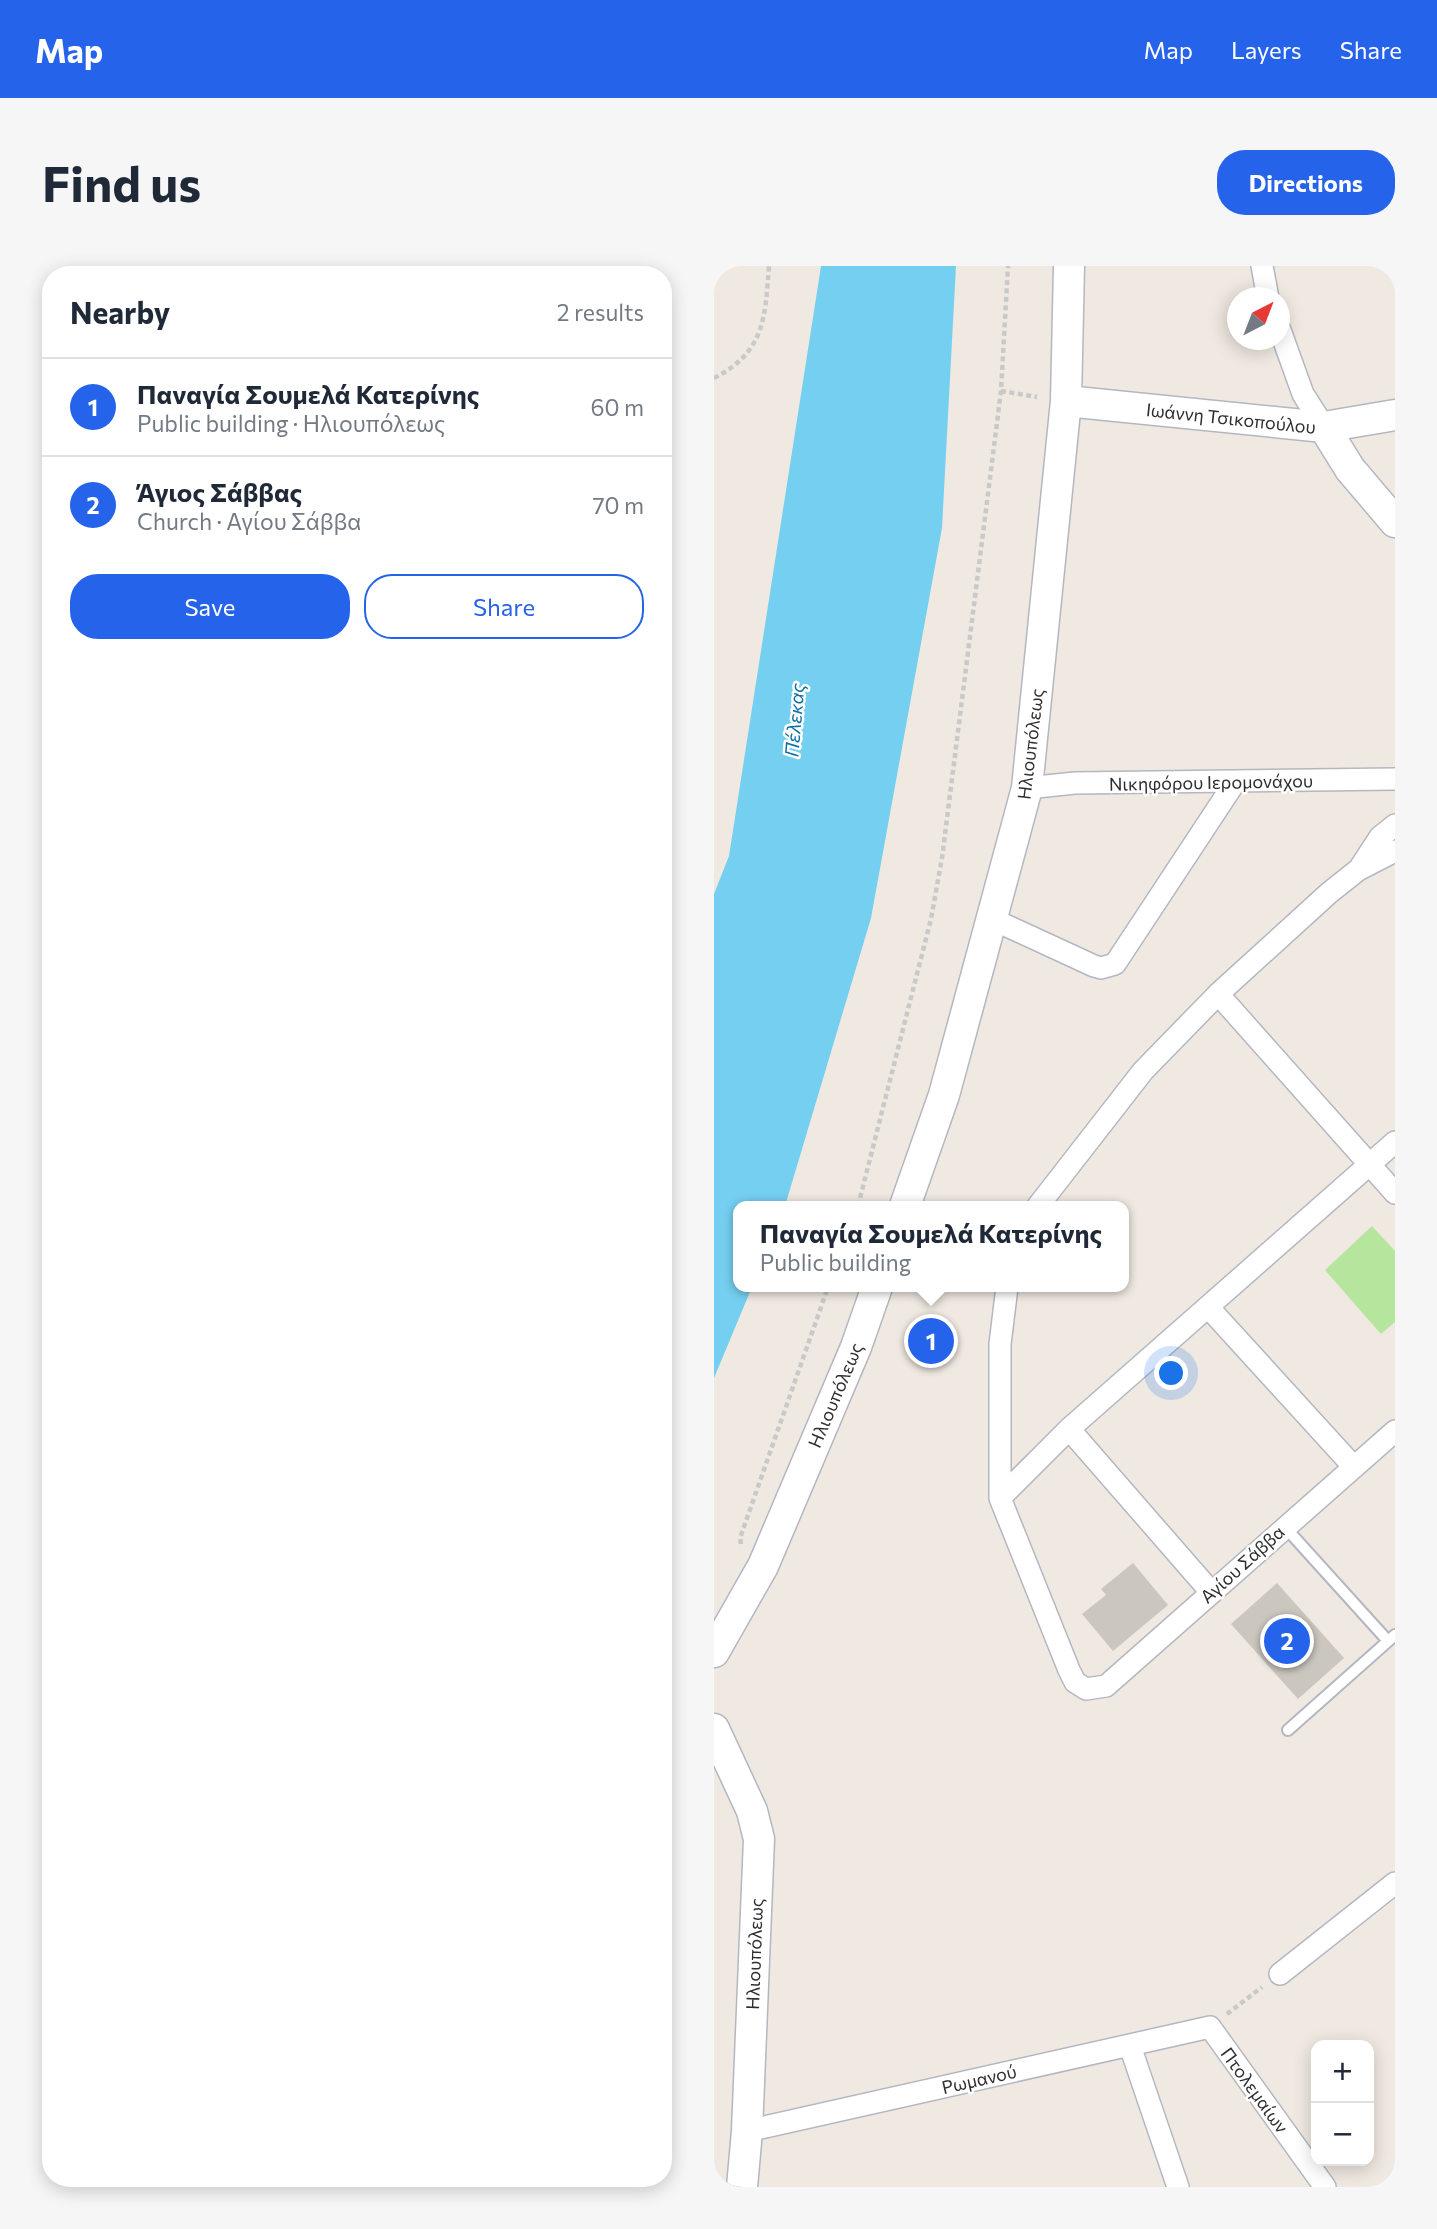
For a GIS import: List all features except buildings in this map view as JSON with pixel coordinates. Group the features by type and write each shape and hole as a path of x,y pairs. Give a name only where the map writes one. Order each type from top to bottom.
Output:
{"street":[{"name":"Ηλιουπόλεως","path":"907,1201 944,1095 1027,788 1066,401 1069,266"},
{"path":"1262,266 1266,287"},
{"path":"1286,350 1303,394 1350,469 1395,522"},
{"name":"Ιωάννη Τσικοπούλου","path":"1066,401 1324,427 1395,415"},
{"name":"Νικηφόρου Ιερομονάχου","path":"1027,788 1074,783 1395,779"},
{"path":"992,919 1094,966 1101,968 1115,964 1235,782"},
{"path":"1042,1201 1143,1072 1218,994 1357,870 1380,837 1395,825"},
{"path":"1357,870 1395,851"},
{"path":"1218,994 1395,1193"},
{"path":"1000,1497 1069,1429 1395,1142"},
{"name":"Ηλιουπόλεως","path":"714,1652 763,1566 856,1347 875,1292"},
{"path":"1000,1497 1000,1344 1006,1292"},
{"path":"1208,1307 1353,1465"},
{"path":"1069,1429 1211,1592"},
{"name":"Αγίου Σάββα","path":"1000,1497 1069,1671 1076,1682 1086,1689 1106,1685 1353,1465 1395,1431"},
{"name":"Ηλιουπόλεως","path":"714,1730 752,1811 759,1839 747,2131 741,2187"},
{"path":"1280,1974 1395,1883"},
{"name":"Ρωμανού","path":"747,2131 1210,2027"},
{"name":"Πτολεμαίων","path":"1210,2027 1325,2187"},
{"path":"1130,2046 1178,2187"}],"lane":[{"path":"1284,1526 1391,1638 1288,1730"}],"path":[{"path":"714,378 748,355 760,333 766,312 769,266"},
{"path":"859,1201 879,1132 938,882 1002,391 1008,266"},
{"path":"1002,391 1066,401"},
{"path":"740,1538 826,1292"},
{"path":"1210,2027 1280,1974"}],"green space":[{"path":"1372,1226 1395,1251 1395,1322 1381,1334 1325,1270"}],"water":[{"name":"Πέλεκας","path":"821,266 956,266 942,528 871,918 786,1201 733,1201 733,1292 750,1292 714,1378 714,894 729,856"}],"place":[{"name":"Παναγία Σουμελά Κατερίνης","path":"931,1341"},
{"name":"Άγιος Σάββας","path":"1287,1641"}]}
